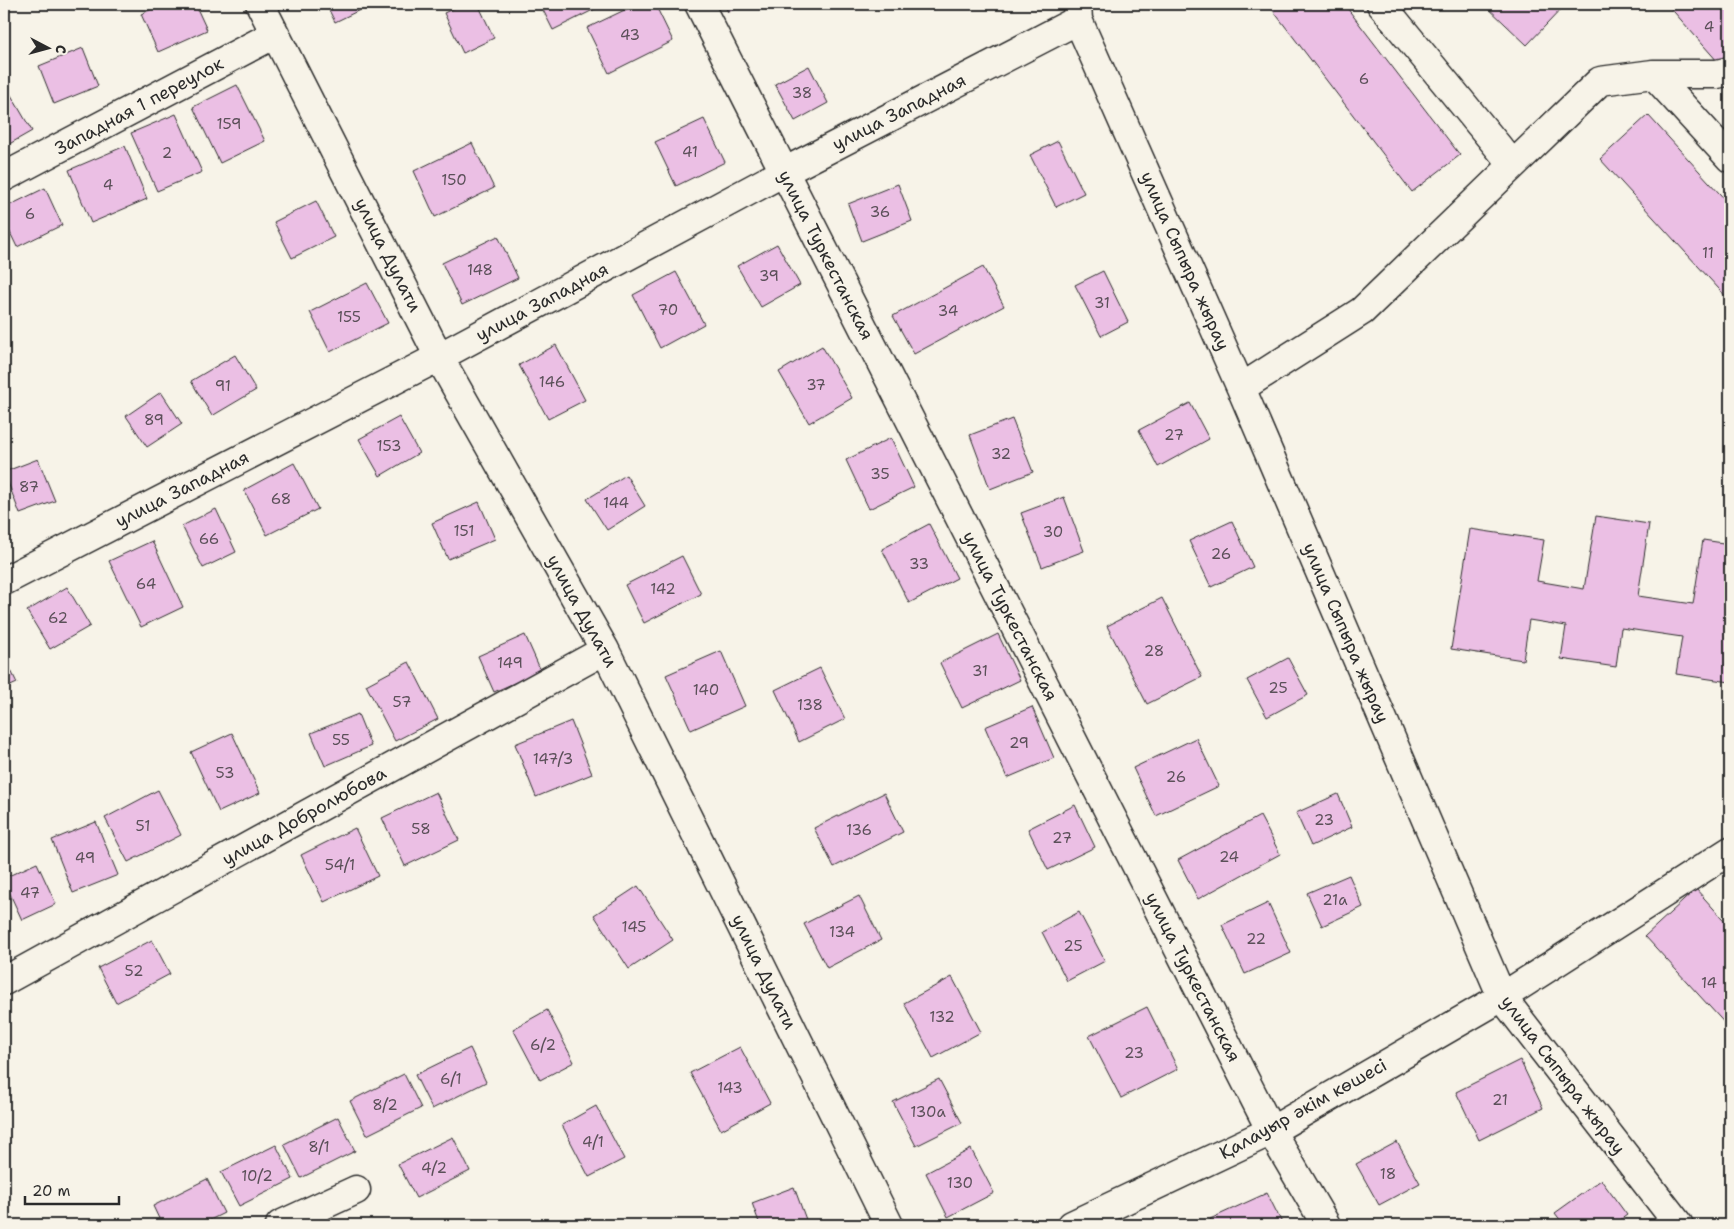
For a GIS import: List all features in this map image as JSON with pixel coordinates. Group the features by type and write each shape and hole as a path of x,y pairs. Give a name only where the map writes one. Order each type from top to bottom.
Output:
{"street":[{"name":"улица Дулати","path":"260,4 440,357 605,650 889,1225"},
{"name":"улица Туркестанская","path":"699,4 1271,1131 1326,1225"},
{"path":"1381,4 1513,165"},
{"name":"улица Западная","path":"4,581 440,357 1077,12"},
{"name":"улица Сыпыра жырау","path":"1077,12 1241,388 1502,997 1679,1225"},
{"name":"Западная 1 переулок","path":"4,177 275,34"},
{"path":"1241,388 1362,311 1600,81 1654,74 1717,74 1730,71"},
{"path":"1654,74 1730,158"},
{"name":"улица Добролюбова","path":"4,982 605,650"},
{"name":"Қалауыр әкім көшесі","path":"1072,1225 1271,1131 1502,997 1730,851"},
{"path":"280,1225 356,1190"}],"building":[{"path":"163,4 195,4 207,30 158,52 141,14"},
{"path":"326,4 372,4 335,22"},
{"path":"463,4 478,4 494,38 463,53 444,13"},
{"path":"540,4 595,4 597,8 553,30"},
{"path":"637,4 655,4 673,41 609,73 587,28"},
{"path":"724,4 746,4 728,12"},
{"path":"1268,4 1344,4 1460,155 1412,192"},
{"path":"1484,4 1566,4 1527,45"},
{"path":"1667,4 1730,4 1730,51 1718,62"},
{"path":"83,48 98,86 54,104 39,66"},
{"path":"809,66 828,103 795,121 775,84"},
{"path":"237,85 265,141 220,163 193,107"},
{"path":"8,90 32,131 4,147 4,92"},
{"path":"176,114 202,172 157,191 131,133"},
{"path":"1648,115 1730,205 1730,301 1600,159"},
{"path":"704,119 725,162 676,186 655,142"},
{"path":"1058,141 1084,193 1056,207 1030,155"},
{"path":"472,143 494,188 435,217 414,171"},
{"path":"125,146 147,199 91,223 69,170"},
{"path":"898,184 912,221 862,241 848,204"},
{"path":"45,188 62,225 17,247 4,220 4,208"},
{"path":"316,201 334,237 292,258 274,222"},
{"path":"498,236 518,278 462,305 442,263"},
{"path":"777,244 800,285 761,307 737,266"},
{"path":"983,267 1004,306 914,354 893,316"},
{"path":"1103,271 1128,322 1101,336 1075,285"},
{"path":"676,272 704,324 660,348 633,295"},
{"path":"367,283 388,323 330,352 310,312"},
{"path":"556,345 585,400 548,419 519,365"},
{"path":"822,346 852,398 809,423 779,372"},
{"path":"235,355 256,390 212,416 191,381"},
{"path":"161,392 182,424 147,447 126,416"},
{"path":"1190,403 1209,439 1158,467 1139,430"},
{"path":"399,417 419,453 380,476 359,439"},
{"path":"1012,419 1033,472 990,489 970,435"},
{"path":"891,438 914,487 869,509 846,460"},
{"path":"38,459 55,501 20,514 4,472"},
{"path":"294,463 318,509 267,535 244,490"},
{"path":"626,475 645,506 607,530 587,499"},
{"path":"1064,497 1084,551 1042,567 1021,513"},
{"path":"479,502 495,539 448,559 432,523"},
{"path":"216,509 236,552 203,568 182,526"},
{"path":"1596,516 1649,524 1638,596 1693,604 1703,540 1730,544 1730,682 1676,674 1682,637 1621,628 1616,667 1561,659 1566,626 1529,620 1523,660 1451,649 1470,529 1544,540 1537,581 1584,589"},
{"path":"1232,521 1253,567 1211,587 1189,541"},
{"path":"929,524 957,578 909,603 882,549"},
{"path":"152,541 183,607 141,627 109,561"},
{"path":"682,556 701,594 644,623 625,585"},
{"path":"67,587 90,626 50,649 27,611"},
{"path":"1162,598 1202,677 1147,704 1107,626"},
{"path":"998,634 1020,680 962,708 940,663"},
{"path":"525,635 541,671 494,692 478,656"},
{"path":"721,651 745,706 691,730 666,675"},
{"path":"4,656 17,683 4,689"},
{"path":"1288,658 1308,695 1267,717 1247,680"},
{"path":"409,662 438,719 395,741 366,685"},
{"path":"820,668 845,719 799,742 775,690"},
{"path":"1032,707 1054,758 1007,778 985,727"},
{"path":"358,714 371,746 325,766 311,733"},
{"path":"571,721 592,774 536,797 515,744"},
{"path":"232,733 260,793 219,812 191,752"},
{"path":"1196,738 1219,786 1156,816 1133,768"},
{"path":"158,790 181,835 128,862 105,818"},
{"path":"436,792 459,840 405,866 382,818"},
{"path":"884,793 903,832 834,867 814,828"},
{"path":"1338,794 1352,827 1311,846 1296,813"},
{"path":"1075,805 1095,847 1048,870 1028,829"},
{"path":"1260,816 1280,854 1198,899 1178,860"},
{"path":"96,822 118,875 73,893 52,840"},
{"path":"355,828 378,876 324,902 301,855"},
{"path":"37,863 56,904 22,920 4,878"},
{"path":"1349,875 1363,907 1322,926 1307,893"},
{"path":"638,886 673,940 629,969 594,915"},
{"path":"1696,889 1730,927 1730,1029 1645,936"},
{"path":"859,896 881,940 827,968 804,924"},
{"path":"1268,903 1291,953 1245,974 1222,925"},
{"path":"1079,912 1105,961 1067,981 1042,932"},
{"path":"152,940 170,974 116,1003 98,968"},
{"path":"952,977 981,1032 933,1058 904,1003"},
{"path":"1147,1007 1178,1069 1121,1098 1089,1036"},
{"path":"547,1010 574,1062 540,1080 513,1029"},
{"path":"740,1047 770,1103 721,1130 690,1073"},
{"path":"470,1048 486,1082 432,1109 415,1075"},
{"path":"1520,1060 1543,1108 1479,1140 1456,1092"},
{"path":"404,1074 421,1108 367,1135 350,1101"},
{"path":"939,1079 962,1123 916,1146 893,1102"},
{"path":"596,1106 624,1159 589,1177 562,1125"},
{"path":"338,1117 355,1151 301,1178 284,1144"},
{"path":"453,1137 470,1171 416,1198 398,1164"},
{"path":"1397,1142 1420,1183 1379,1205 1356,1164"},
{"path":"276,1145 293,1179 239,1206 221,1172"},
{"path":"971,1149 994,1193 948,1217 926,1173"},
{"path":"207,1179 224,1213 200,1225 162,1225 153,1206"},
{"path":"1601,1180 1627,1215 1613,1225 1564,1225 1555,1213"},
{"path":"794,1187 808,1225 760,1225 752,1203"},
{"path":"1267,1193 1283,1225 1213,1225 1210,1219"}]}
